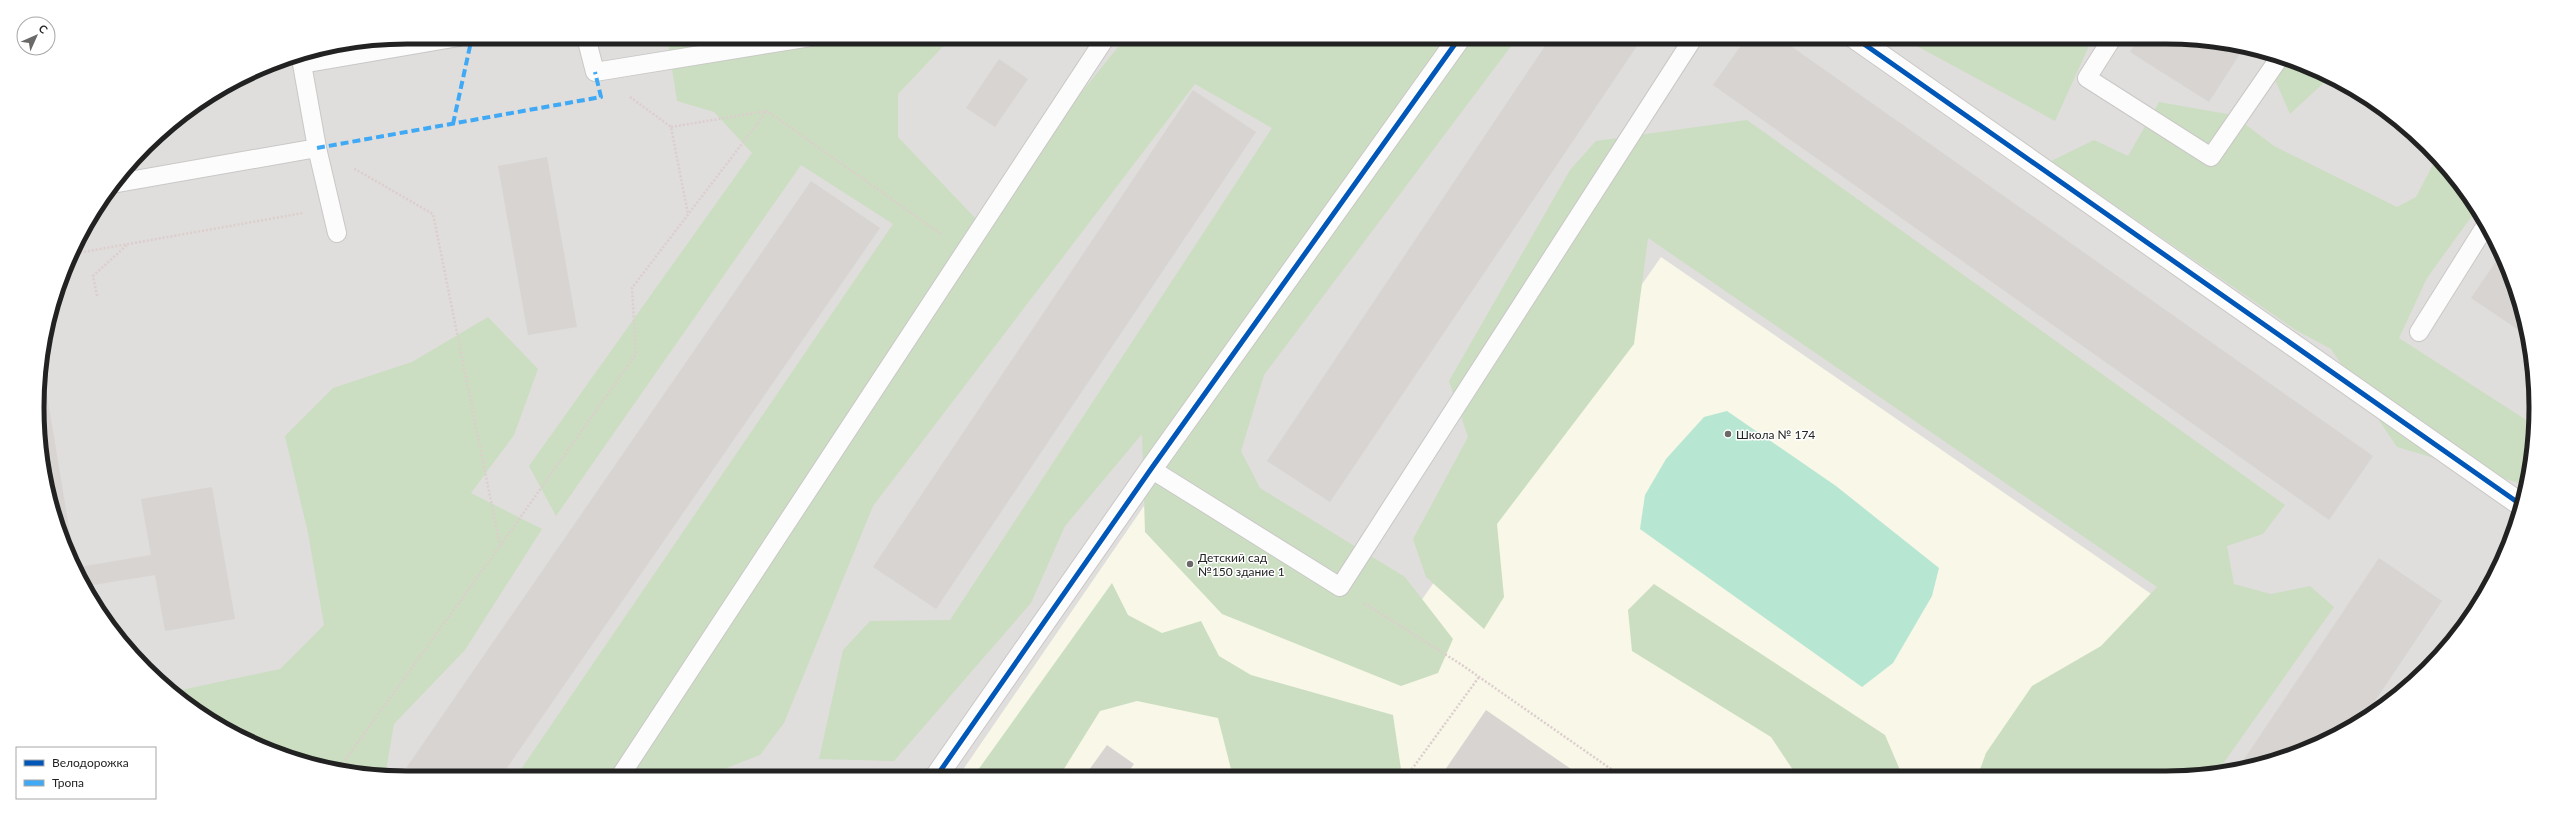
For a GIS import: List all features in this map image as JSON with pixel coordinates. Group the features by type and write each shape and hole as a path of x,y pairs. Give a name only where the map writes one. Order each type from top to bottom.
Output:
{"street":[{"path":"940,771 1152,469 1455,44"},
{"path":"1864,44 2517,502"}],"lane":[{"path":"306,58 409,44"},
{"path":"588,44 595,72 767,44"},
{"path":"624,771 1101,44"},
{"path":"1152,469 1340,587 1689,44"},
{"path":"2109,44 2088,78 2211,157 2277,61"},
{"path":"301,60 317,148 337,233"},
{"path":"122,182 317,148"},
{"path":"2419,332 2483,230"}],"path":[{"path":"595,72 671,127 688,214"},
{"path":"671,127 767,111 965,251"},
{"path":"346,766 345,760 500,546 636,354 632,288 767,111"},
{"path":"317,148 433,214 500,546"},
{"path":"78,253 331,208"},
{"path":"97,296 93,276 128,244"},
{"path":"1340,587 1479,677 1614,771"},
{"path":"1411,771 1479,677"}],"shaded area":[{"path":"408,44 2166,44 2213,47 2236,51 2260,56 2305,72 2326,81 2367,105 2387,119 2423,150 2454,186 2468,206 2492,247 2501,268 2517,313 2522,337 2526,360 2529,408 2526,455 2522,478 2517,502 2510,524 2492,568 2468,609 2454,629 2423,665 2387,696 2367,710 2326,734 2282,752 2260,759 2213,768 2166,771 408,771 360,768 337,764 313,759 268,743 247,734 206,710 186,696 150,665 119,629 105,609 81,568 63,524 56,502 47,455 44,408 47,360 56,313 63,291 81,247 93,226 119,186 134,168 150,150 186,119 206,105 247,81 291,63 313,56 360,47"},
{"name":"Школа № 174","path":"1661,257 2176,611 2066,771 962,771 1157,487 1393,641"}],"green space":[{"path":"668,44 945,44 898,94 898,137 978,221 1120,44 1513,44 1264,375 1241,451 1260,488 1405,577 1453,639 1438,673 1401,686 1222,614 1145,532 1142,434 1065,526 1031,603 894,761 819,759 843,650 870,621 950,620 1272,128 1195,84 873,506 784,723 760,755 724,769 723,771 520,771 893,224 801,165 556,516 529,466 752,153 714,112 677,101"},
{"path":"1913,44 2090,44 2055,121"},
{"path":"2266,58 2326,81 2290,114"},
{"path":"2159,102 2233,115 2274,146 2397,207 2416,197 2434,163 2454,186 2473,214 2427,278 2399,338 2528,421 2526,455 2519,483 2397,447 2331,349 2294,329 2051,161 2094,140 2128,156"},
{"path":"1747,120 2285,505 2263,534 2227,546 2234,584 2271,594 2310,586 2334,607 2221,767 2166,771 1979,771 1986,753 2032,686 2101,646 2157,587 1648,238 1634,344 1497,524 1504,597 1484,629 1426,577 1413,539 1468,437 1449,381 1570,170 1596,141"},
{"path":"488,317 538,369 514,435 471,493 542,529 465,650 394,724 386,770 360,768 313,759 291,752 247,734 206,710 179,690 280,669 324,625 308,533 285,436 333,388 412,362"},
{"path":"1727,411 1836,486 1939,568 1932,596 1893,663 1862,687 1640,529 1645,495 1666,459 1704,417"},
{"path":"1112,583 1128,615 1162,633 1201,621 1219,656 1251,675 1393,715 1401,771 1231,771 1218,718 1137,701 1100,711 1063,771 977,771"},
{"path":"1654,584 1885,735 1900,771 1793,771 1771,737 1632,651 1628,610"}],"building":[{"path":"1546,44 1638,44 1330,502 1267,461"},
{"path":"1742,44 1788,44 2373,456 2329,520 1713,85"},
{"path":"2135,44 2166,44 2213,47 2241,52 2209,102 2130,52"},
{"path":"999,59 1028,79 995,127 966,108"},
{"path":"1193,90 1256,132 936,609 873,567"},
{"path":"547,157 577,327 528,335 498,166"},
{"path":"811,181 880,228 505,771 404,771"},
{"path":"2497,259 2510,291 2521,332 2471,298"},
{"path":"45,383 72,548 56,502 47,455 44,408"},
{"path":"212,487 235,619 165,631 155,575 91,585 80,567 151,555 141,499"},
{"path":"2379,558 2442,601 2371,707 2326,734 2282,752 2242,763"},
{"path":"1486,710 1574,771 1446,771 1445,770"},
{"path":"1107,745 1134,764 1129,771 1088,771"}],"marked path":[{"path":"453,124 470,44"},
{"path":"317,148 601,97 595,72"}],"cycle path":[{"path":"940,771 1151,469 1455,44"},
{"path":"1864,44 2517,502"}],"place":[{"name":"Школа № 174","path":"1728,434"},
{"name":"Детский сад №150 здание 1","path":"1190,564"}]}
